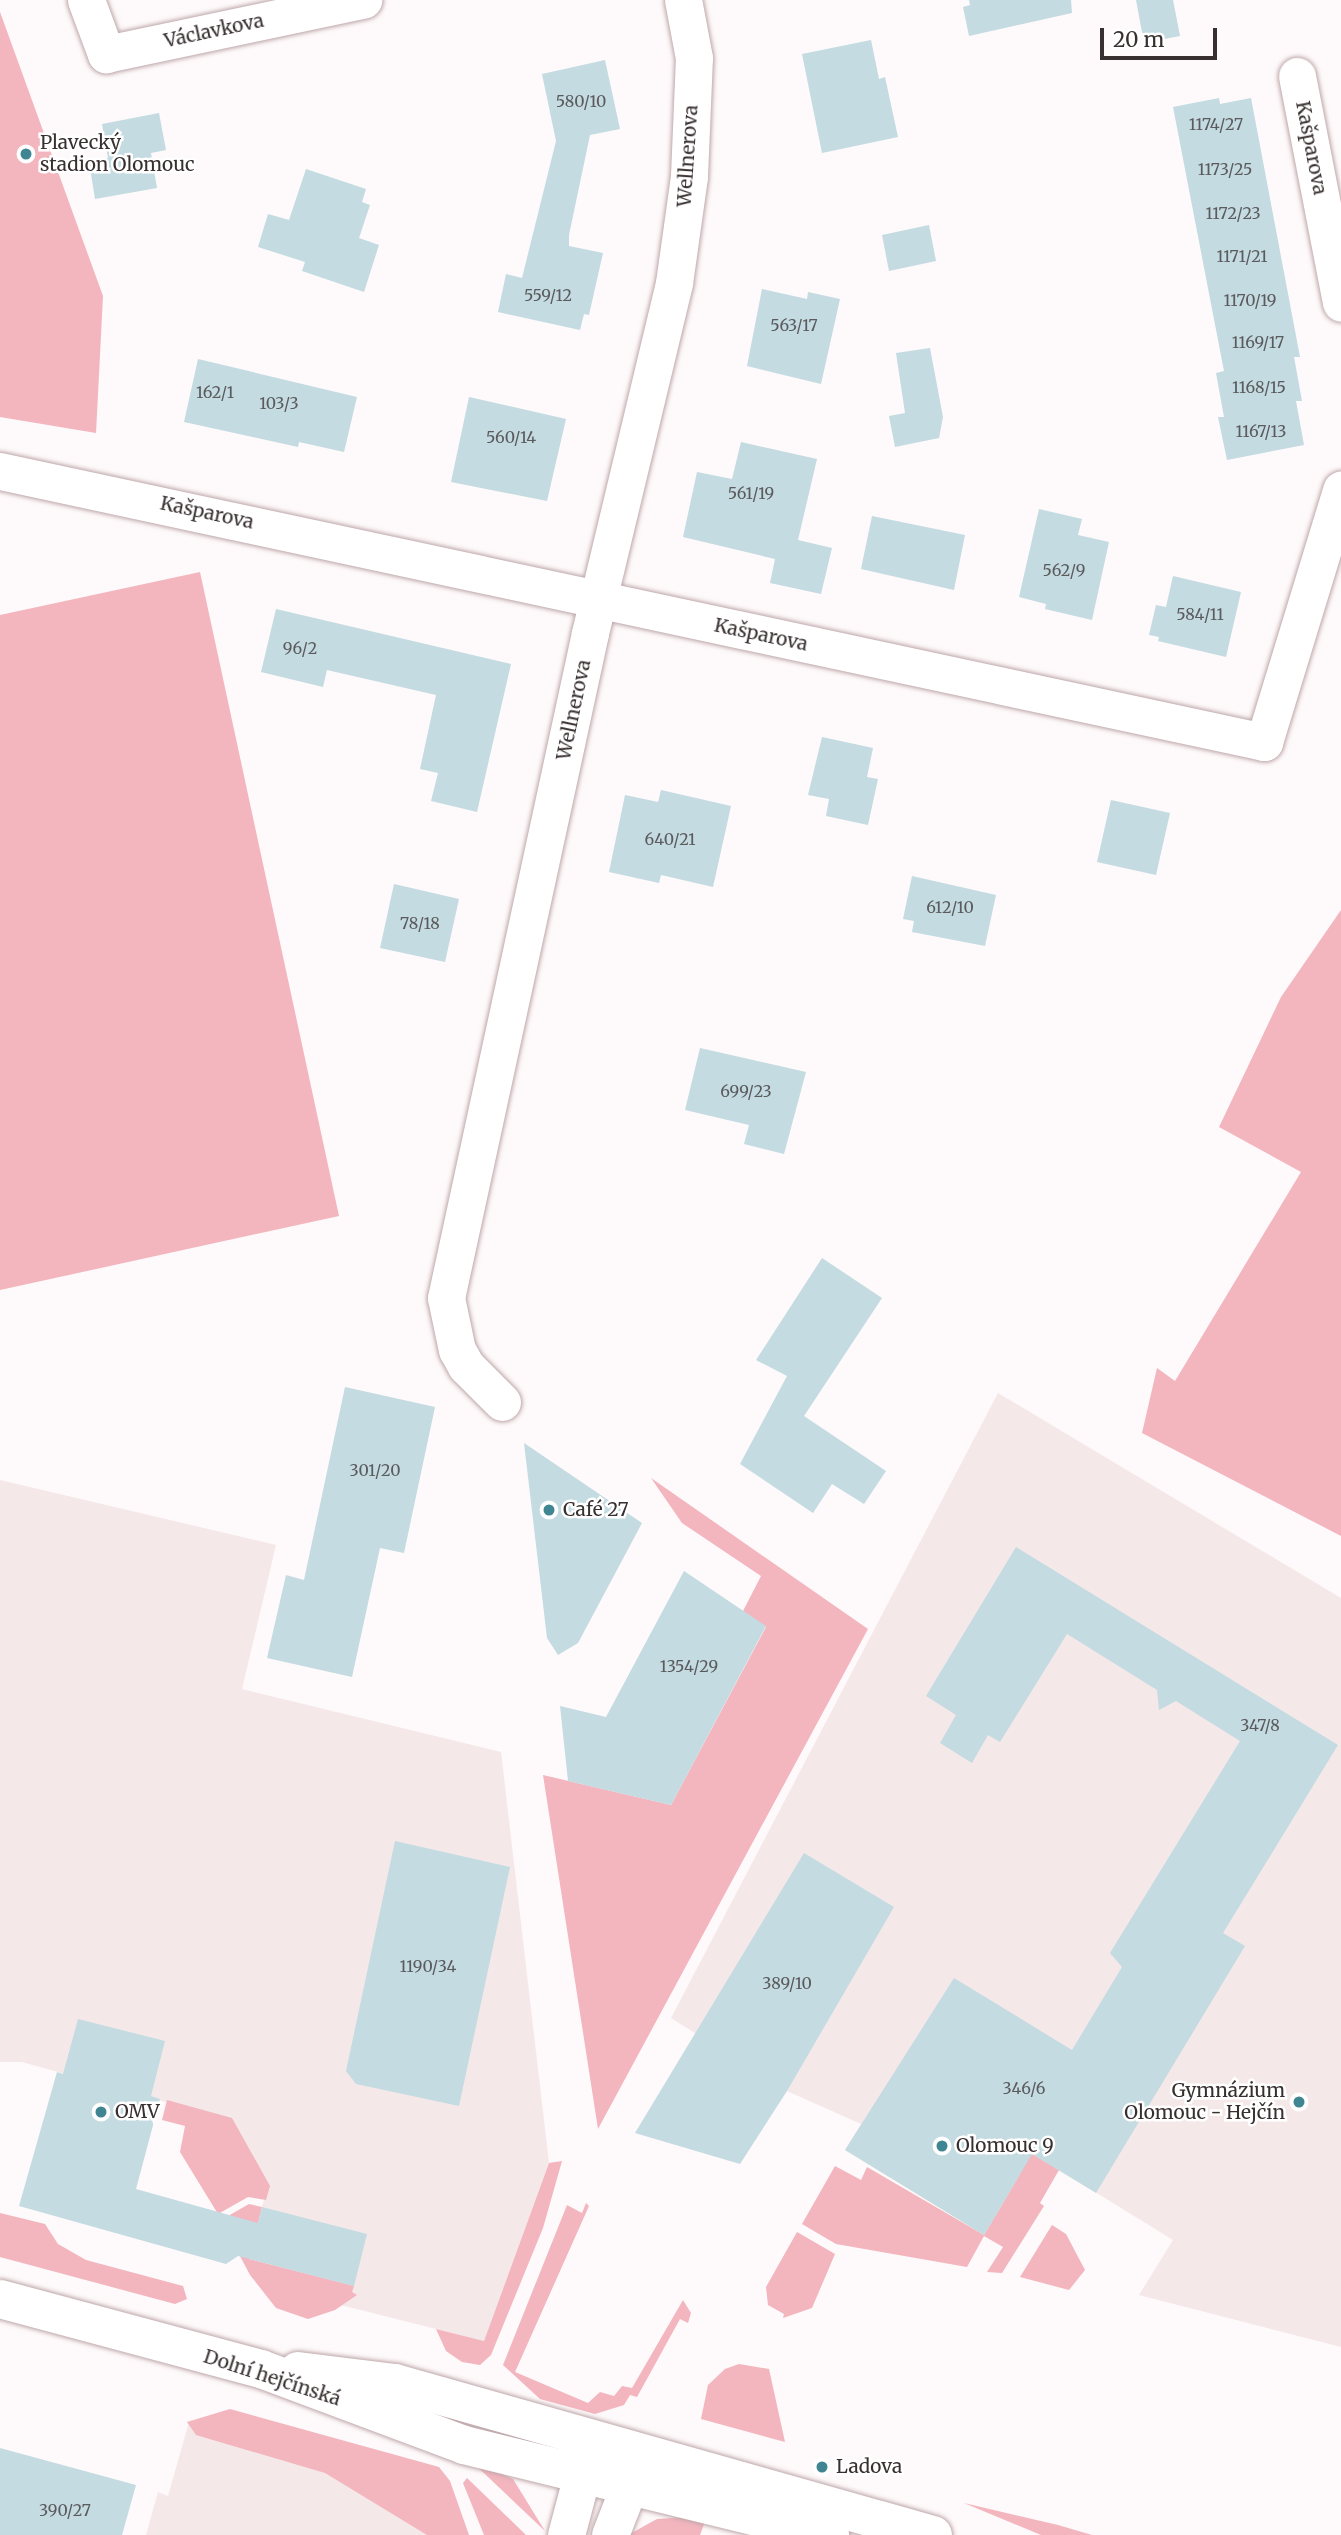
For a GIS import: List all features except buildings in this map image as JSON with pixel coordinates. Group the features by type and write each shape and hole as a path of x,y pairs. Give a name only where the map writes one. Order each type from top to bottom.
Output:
{"main road":[{"name":"Dolní hejčínská","path":"0,2300 261,2369 447,2440 542,2465 587,2457"},
{"path":"261,2369 344,2374 395,2382 587,2457 933,2535"},
{"path":"636,2469 830,2535"}],"street":[{"name":"Václavkova","path":"86,0 106,54 363,0"},
{"name":"Wellnerova","path":"502,1402 466,1366 457,1350 446,1298 597,600 674,283 683,216 694,58 682,0"},
{"name":"Kašparova","path":"1297,76 1341,303"},
{"name":"Kašparova","path":"0,471 1264,742 1341,490"},
{"path":"566,2535 587,2457"},
{"path":"610,2535 636,2469"}],"shaded area":[{"name":"Plavecký stadion Olomouc","path":"0,12 103,296 96,433 0,417"},
{"path":"200,572 339,1216 0,1290 0,615"},
{"path":"1341,910 1341,1536 1142,1433 1157,1368 1175,1381 1301,1172 1219,1127 1281,997"},
{"path":"998,1393 1341,1598 1341,2347 1139,2295 1173,2240 1040,2158 1020,2173 984,2235 845,2150 861,2124 787,2091 671,2018"},
{"path":"651,1478 868,1629 598,2129 543,1775 671,1805 766,1627 743,1611 761,1576 682,1523"},
{"path":"0,1480 276,1545 242,1689 501,1752 549,2163 484,2341 285,2291 273,2265 248,2259 268,2184 227,2119 22,2062 0,2062"},
{"path":"167,2100 232,2118 270,2186 266,2200 248,2197 218,2214 180,2152 185,2126 162,2120"},
{"path":"1022,2148 1059,2170 1040,2203 1044,2206 1002,2273 987,2272 1003,2247 984,2236 967,2267 836,2244 802,2224 835,2166 861,2180 867,2167 984,2235 1020,2174"},
{"path":"562,2161 543,2228 491,2355 480,2365 462,2362 446,2351 436,2329 484,2341 549,2163"},
{"path":"586,2203 589,2206 515,2372 588,2403 600,2392 614,2396 622,2386 632,2388 683,2300 691,2313 688,2323 680,2319 637,2397 630,2395 624,2405 595,2414 540,2399 503,2365 567,2205 582,2213"},
{"path":"249,2204 262,2207 249,2259 354,2286 352,2292 357,2295 335,2310 308,2319 276,2308 250,2275 221,2220"},
{"path":"0,2213 45,2224 58,2244 86,2260 183,2286 187,2299 175,2304 0,2257"},
{"path":"1052,2225 1066,2234 1085,2270 1069,2290 1020,2277"},
{"path":"797,2232 835,2254 812,2308 783,2318 784,2314 768,2305 766,2287"},
{"path":"739,2364 769,2369 785,2442 701,2419 708,2385 725,2369"},
{"path":"230,2409 439,2467 450,2481 469,2535 427,2535 325,2473 196,2435 187,2422"},
{"path":"189,2422 308,2457 428,2535 146,2535 158,2492 168,2496"},
{"path":"469,2459 513,2479 545,2531"},
{"path":"467,2478 526,2535 484,2535 463,2483"},
{"path":"964,2503 1058,2525 1092,2535 1041,2535"},
{"path":"657,2519 706,2519 700,2535 628,2535"}],"place":[{"name":"Plavecký stadion Olomouc","path":"26,154"},
{"name":"Café 27","path":"549,1510"},
{"name":"Gymnázium Olomouc - Hejčín","path":"1299,2102"},
{"name":"OMV","path":"101,2112"},
{"name":"Olomouc 9","path":"942,2146"},
{"name":"Ladova","path":"822,2467"}]}
